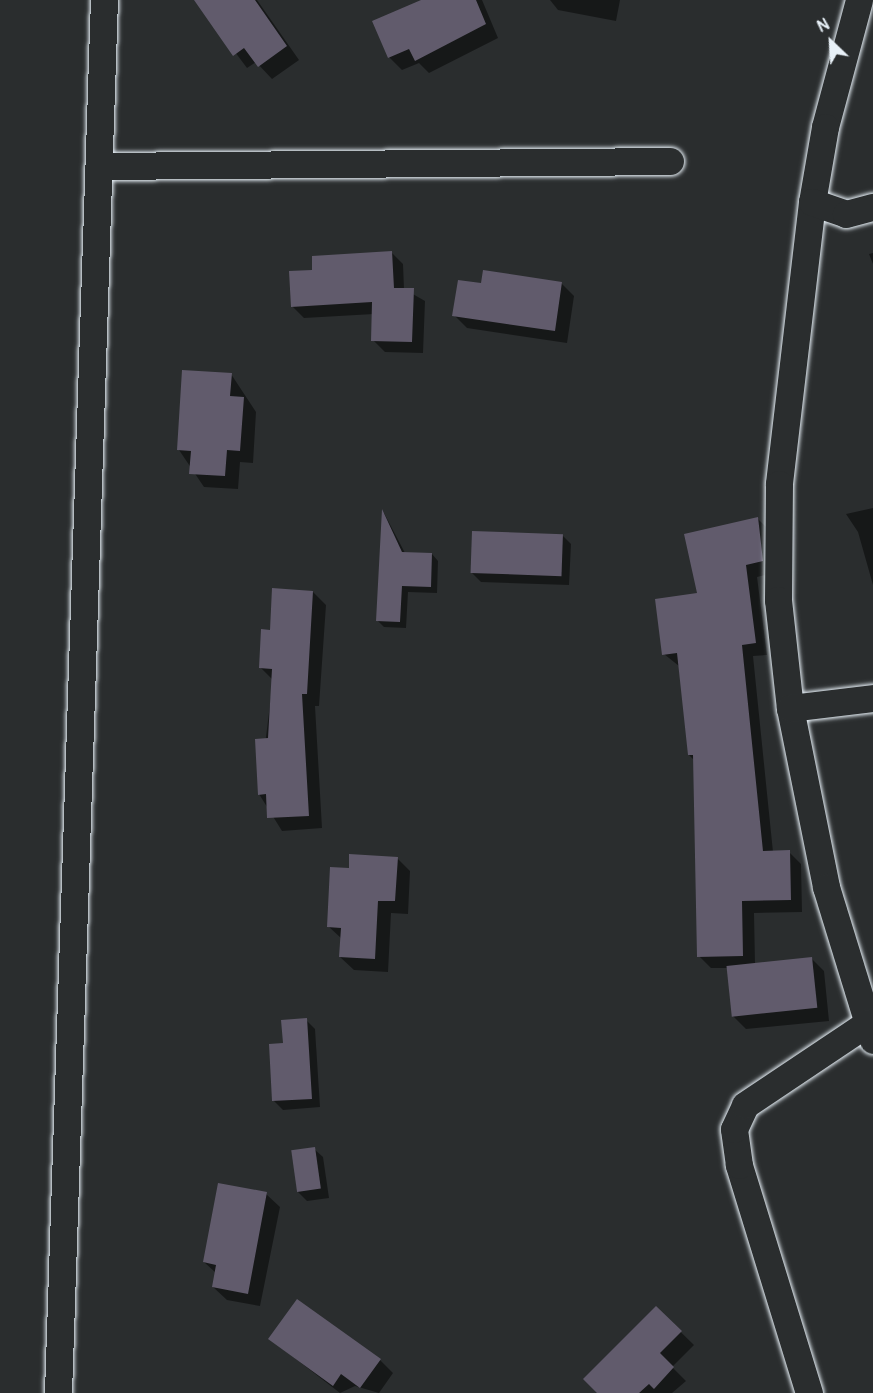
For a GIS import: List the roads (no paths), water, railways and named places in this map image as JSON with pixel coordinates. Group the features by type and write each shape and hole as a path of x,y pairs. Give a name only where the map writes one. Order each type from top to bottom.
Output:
{"street":[{"path":"58,1393 104,0"},
{"path":"809,1393 739,1165 734,1129 745,1105 871,1031 826,886 790,708 778,600 778,484 812,202 825,127 859,0"},
{"path":"99,166 670,161"},
{"path":"812,202 846,214 873,207"},
{"path":"790,708 873,698"}]}
